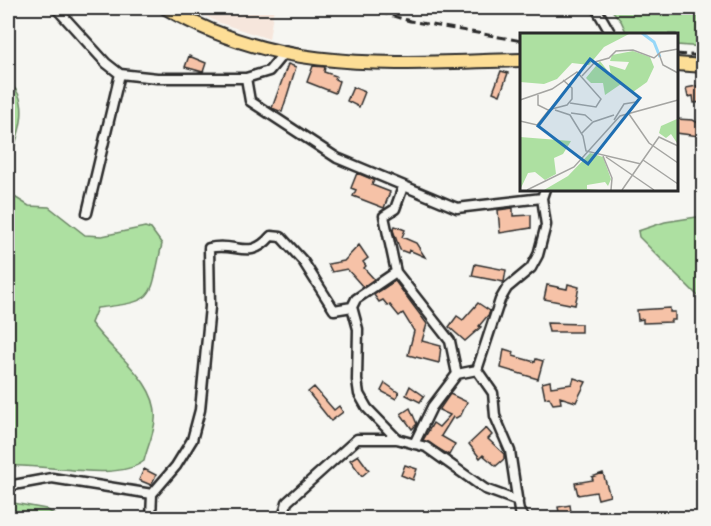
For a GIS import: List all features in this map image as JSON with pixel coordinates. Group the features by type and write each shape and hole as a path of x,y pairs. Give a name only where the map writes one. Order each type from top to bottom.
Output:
{"highway":[{"path":"165,8 260,49 319,60 369,62 520,60"},
{"path":"678,64 704,66"}],"street":[{"path":"56,8 106,63 120,74 157,78 246,78 269,71 283,54"},
{"path":"597,8 610,33"},
{"path":"87,213 120,74"},
{"path":"246,78 250,100 337,158 457,208 542,198"},
{"path":"403,186 395,208 384,216 396,272 450,341 457,374"},
{"path":"477,370 500,300 507,288 531,267 538,255 546,225 542,198 545,190"},
{"path":"151,519 152,494 176,466 192,440 200,410 210,307 209,248 219,245 253,250 262,246 272,236 281,237 303,261 334,310 352,307"},
{"path":"396,272 356,299 352,307 358,329 359,394 367,408 397,439"},
{"path":"414,444 432,407 457,374 477,370"},
{"path":"477,370 493,393 495,416 510,451 519,511 524,519"},
{"path":"283,519 287,502 357,439 397,439 426,447 485,489 518,501"},
{"path":"8,486 52,478 152,494"}],"shaded area":[{"path":"189,8 274,8 269,39 217,22"}],"green space":[{"path":"610,8 703,8 703,47 678,45 678,33 627,33 621,21"},
{"path":"8,82 16,90 22,110 19,132 8,164"},
{"path":"8,193 29,206 49,207 85,235 102,236 145,227 151,229 162,244 152,287 148,294 131,303 97,308 91,323 142,381 150,393 154,406 155,420 144,461 132,467 116,471 79,471 8,466"},
{"path":"704,216 703,301 639,237 638,231 665,222"},
{"path":"8,502 46,509 60,518 8,518"}],"building":[{"path":"189,56 206,63 203,72 185,67"},
{"path":"288,64 296,67 282,112 272,108"},
{"path":"313,66 325,67 324,72 336,76 335,79 339,81 335,93 307,82"},
{"path":"501,71 508,73 500,95 493,92"},
{"path":"702,85 704,102 694,103 693,96 688,97 686,88"},
{"path":"353,87 365,92 359,107 347,101"},
{"path":"678,119 693,120 704,126 699,136 678,133"},
{"path":"357,173 374,180 372,185 390,192 384,208 353,196 356,190 351,188"},
{"path":"513,208 513,216 531,215 531,228 500,233 498,210"},
{"path":"395,226 405,230 402,237 416,243 425,257 409,250 408,253 400,250 393,230"},
{"path":"359,245 368,258 363,262 366,266 364,268 374,279 363,287 347,269 332,272 328,264 344,261"},
{"path":"475,264 506,270 504,282 472,276"},
{"path":"395,281 427,324 422,341 441,346 439,363 408,355 414,331 403,313 399,316 390,305 388,306 383,300 379,302 374,295"},
{"path":"568,284 579,287 575,305 544,299 547,285 567,289"},
{"path":"478,303 490,311 489,314 479,326 481,327 465,341 449,327 457,316 463,320"},
{"path":"670,308 670,312 675,312 675,320 671,322 643,323 643,319 638,320 637,310"},
{"path":"547,323 581,324 581,332 549,332"},
{"path":"504,349 514,352 513,356 535,362 536,359 543,361 538,379 501,368"},
{"path":"574,378 586,382 576,402 560,397 561,403 553,404 549,397 545,398 542,383 550,381 551,387 572,384"},
{"path":"385,383 399,393 396,399 381,391"},
{"path":"410,386 424,396 420,402 406,395"},
{"path":"314,387 334,410 339,406 343,412 331,421 308,392"},
{"path":"450,394 467,402 461,415 453,417 441,436 455,444 449,455 423,440 433,423 439,427 450,415 439,410"},
{"path":"410,408 417,424 412,429 401,414"},
{"path":"486,428 492,435 488,439 504,454 504,459 496,466 483,455 480,458 469,444"},
{"path":"358,455 369,470 362,476 350,460"},
{"path":"405,465 417,469 413,480 401,475"},
{"path":"144,469 156,475 151,485 139,480"},
{"path":"603,473 610,496 598,499 596,492 578,495 575,483 593,480 592,477"},
{"path":"570,505 572,519 545,519 545,515 559,512 558,507"}],"railway":[{"path":"366,8 410,21 520,41"},
{"path":"678,54 704,56"}]}
